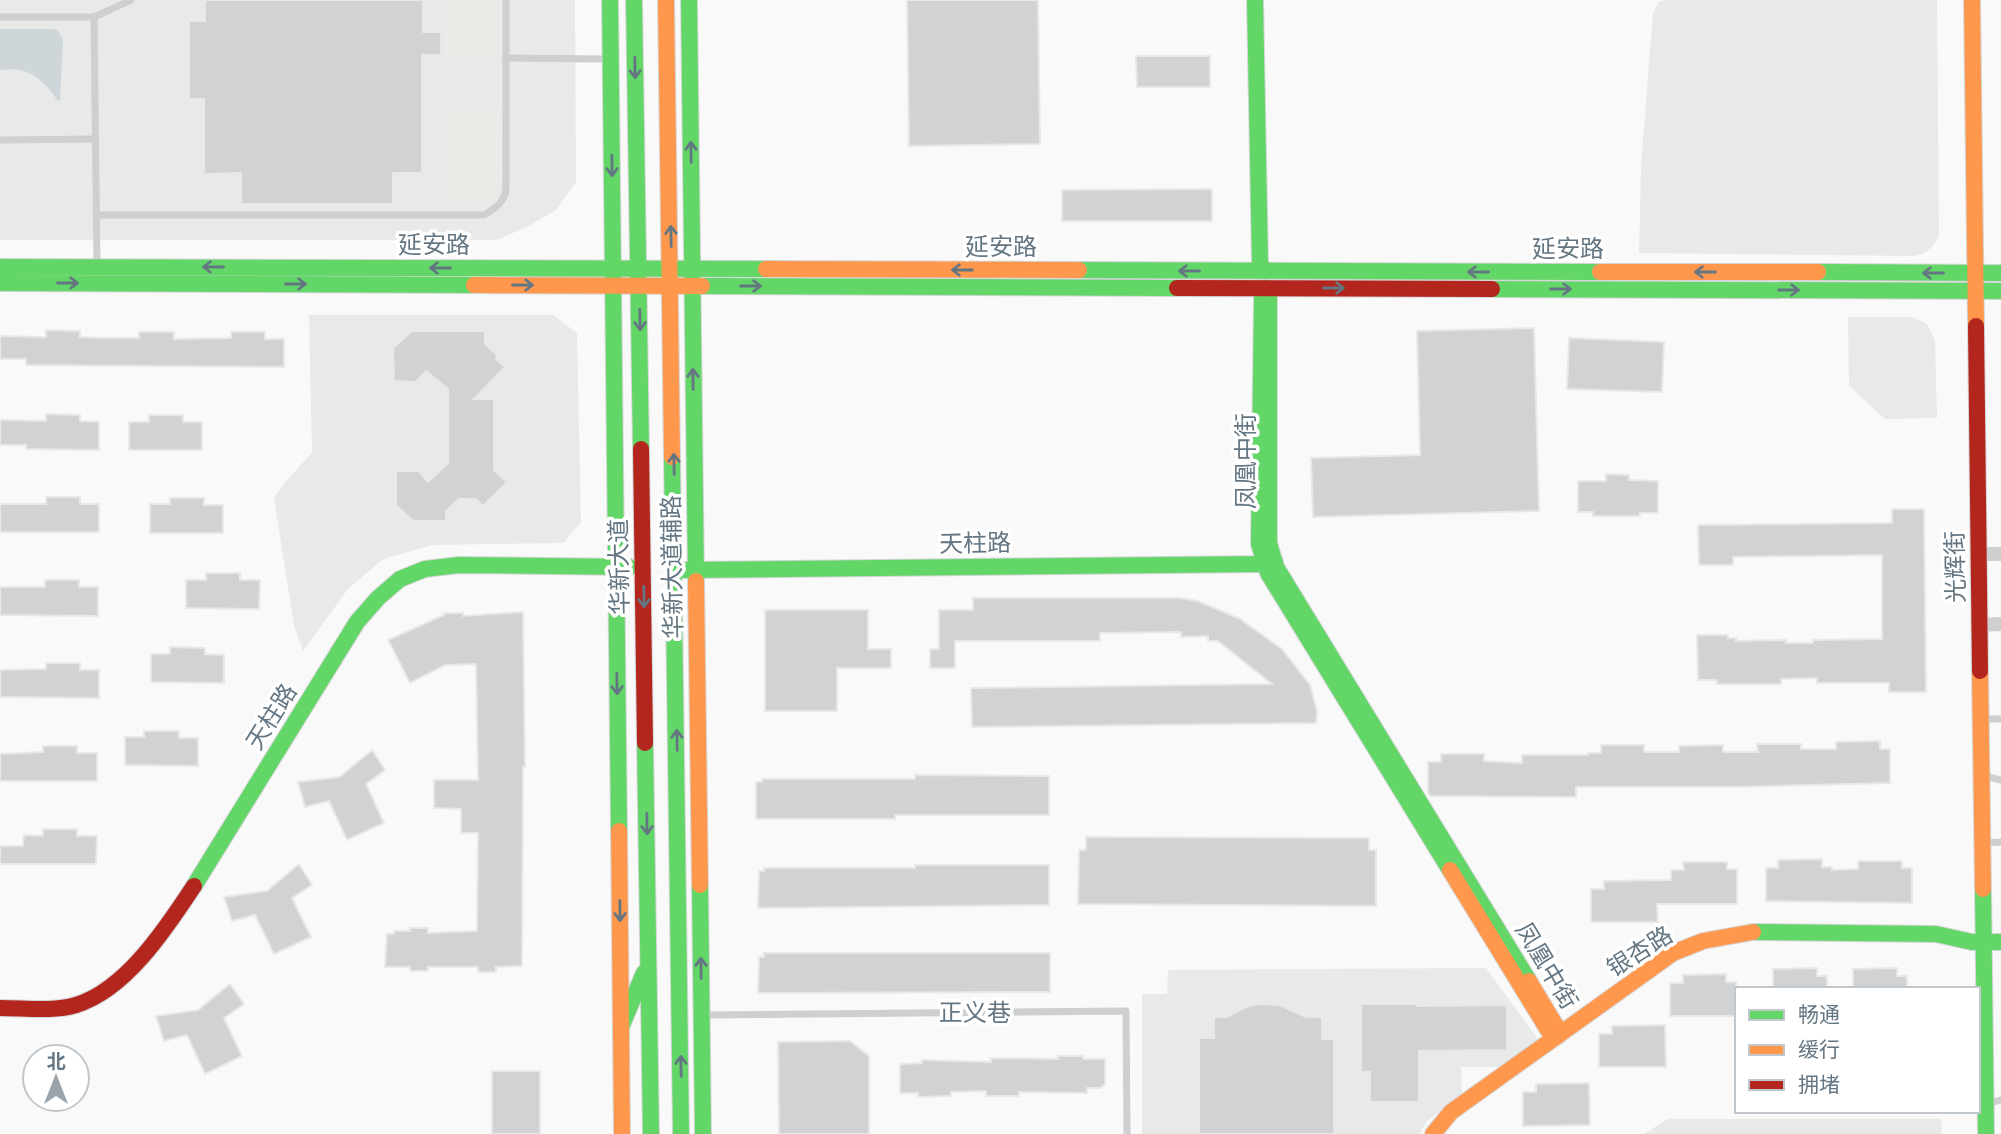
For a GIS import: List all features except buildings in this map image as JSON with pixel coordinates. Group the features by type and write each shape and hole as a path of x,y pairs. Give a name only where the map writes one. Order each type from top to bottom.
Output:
{"main road":[{"path":"610,0 622,1134"},
{"name":"华新大道","path":"634,0 651,1134"},
{"path":"666,0 681,1134"},
{"name":"华新大道辅路","path":"689,0 703,1134"},
{"path":"1255,0 1261,263 1264,271"},
{"path":"1264,0 1267,263 1264,271"},
{"name":"光辉街","path":"1961,0 1970,273"},
{"name":"光辉街","path":"1972,0 1970,291 1980,987"},
{"name":"延安路","path":"0,267 96,275 613,277 639,269 671,277 1264,271 2001,274"},
{"name":"延安路","path":"0,283 96,275"},
{"name":"延安路","path":"613,277 639,286 671,277"},
{"name":"延安路","path":"692,277 1266,288 2001,291"},
{"name":"凤凰中街","path":"1266,288 1269,294 1270,563 1556,1026 1558,1036"},
{"name":"光辉街","path":"1970,291 1979,554 1982,844 1973,987"},
{"name":"天柱路","path":"675,570 1270,563"},
{"name":"天柱路","path":"0,1008 55,1007 83,1003 111,988 139,959 182,904 357,622 378,598 400,579 425,569 459,565 643,567"},
{"name":"银杏路","path":"1433,1134 1451,1112 1673,953 1703,942 1754,932 1936,934 1978,942 2001,942"},
{"path":"621,1027 649,962"},
{"name":"光辉街","path":"1980,989 1986,1134"},
{"name":"光辉街","path":"1974,1134 1985,1105"}],"street":[{"path":"1979,554 2001,554"},
{"path":"1980,625 2001,624"}],"lane":[{"path":"0,17 94,17 131,0"},
{"path":"96,215 484,215 504,200 506,189 506,0"},
{"path":"94,17 96,275"},
{"path":"506,58 611,59"},
{"path":"0,140 95,139"},
{"path":"1980,719 2001,719"},
{"path":"1981,775 2001,780"},
{"path":"1982,844 2001,842"},
{"name":"正义巷","path":"701,1015 1126,1012 1127,1134"}],"shaded area":[{"path":"0,0 575,0 576,182 556,210 525,228 496,240 0,240"},
{"path":"445,0 496,0 496,59 444,58"},
{"path":"1937,0 1939,237 1932,247 1923,254 1914,256 1639,253 1641,166 1653,13 1659,2"},
{"path":"0,29 54,29 59,32 63,41 60,100 58,101 41,80 27,72 0,70"},
{"path":"447,108 499,109 498,202 447,202"},
{"path":"309,315 553,315 577,333 581,522 563,543 432,545 383,559 348,589 303,651 294,625 274,498 312,453"},
{"path":"1848,317 1913,317 1927,324 1935,340 1937,418 1885,419 1849,386"},
{"path":"1486,968 1538,1039 1504,1067 1461,1067 1462,1094 1426,1122 1420,1134 1142,1134 1142,994 1167,994 1168,970"},
{"path":"1668,1119 1941,1119 1942,1134 1644,1134"}],"traffic: fast":[{"path":"610,0 619,831"},
{"path":"634,0 641,449"},
{"path":"689,0 696,581"},
{"path":"1255,0 1260,263 1264,271"},
{"path":"0,267 766,269"},
{"path":"1079,270 1600,272"},
{"path":"1818,272 2001,273"},
{"path":"0,283 474,285"},
{"path":"702,286 1177,288"},
{"path":"1266,288 1269,294 1269,543 1276,567 1529,981"},
{"path":"1266,288 1262,294 1259,544 1268,573 1450,870"},
{"path":"1492,289 2001,291"},
{"path":"672,457 681,1134"},
{"path":"683,570 1275,562"},
{"path":"194,886 357,622 378,598 400,579 425,569 459,565 629,567"},
{"path":"645,743 651,1134"},
{"path":"700,885 703,1134"},
{"path":"1983,889 1986,1134"},
{"path":"1753,932 1936,934 1972,942 2001,942"},
{"path":"621,1027 644,973"}],"traffic: slow":[{"path":"666,0 672,457"},
{"path":"1972,0 1976,326"},
{"path":"766,269 1079,270"},
{"path":"1600,272 1818,272"},
{"path":"474,285 702,286"},
{"path":"696,581 700,885"},
{"path":"1980,671 1983,889"},
{"path":"619,831 622,1134"},
{"path":"1450,870 1548,1030 1558,1036 1556,1026 1529,981"},
{"path":"1433,1134 1451,1112 1673,953 1703,941 1753,932"}],"traffic: jam":[{"path":"1177,288 1492,289"},
{"path":"1976,326 1980,671"},
{"path":"641,449 645,743"},
{"path":"0,1008 38,1009 76,1005 112,986 158,938 194,886"}]}
